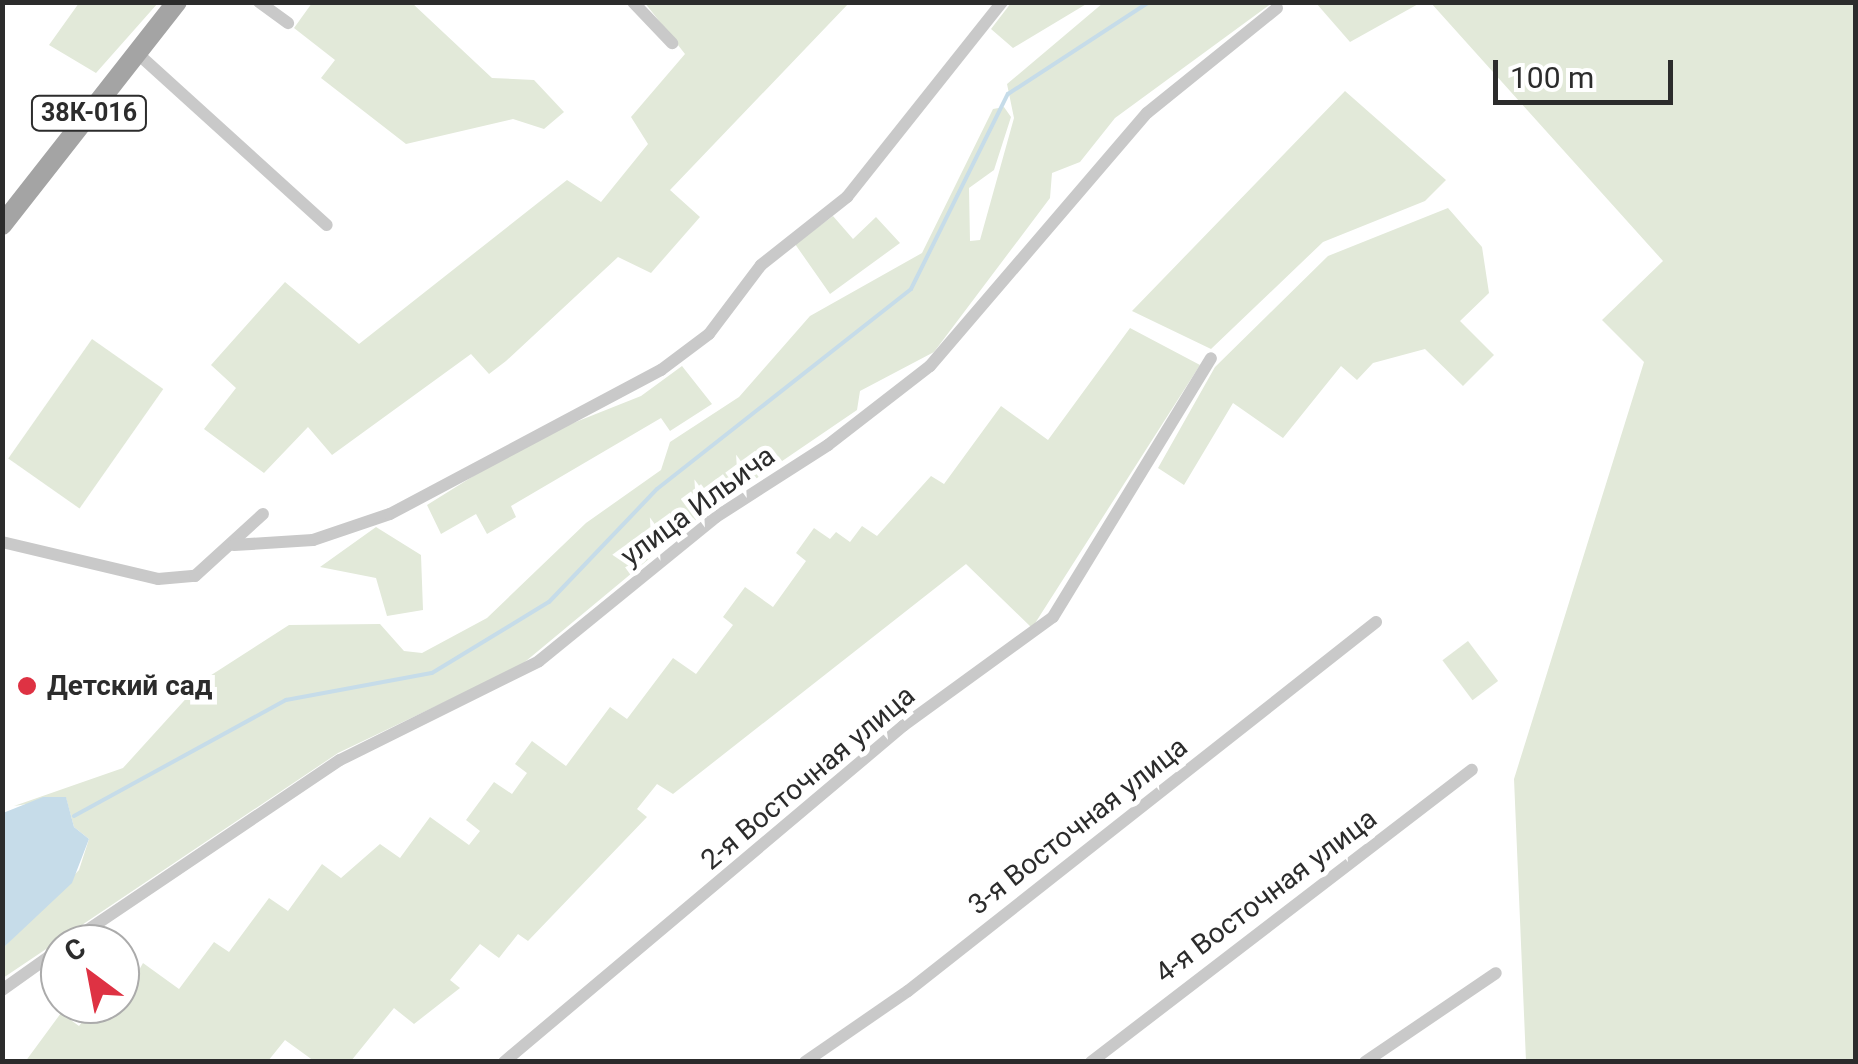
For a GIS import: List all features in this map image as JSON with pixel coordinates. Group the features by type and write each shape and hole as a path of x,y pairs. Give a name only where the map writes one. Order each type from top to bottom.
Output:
{"main road":[{"name":"38К-016","path":"2,225 177,2"}],"street":[{"path":"259,2 288,23"},
{"path":"634,2 672,43"},
{"path":"234,545 313,540 390,514 661,370 710,334 762,264 847,197 1002,2"},
{"name":"улица Ильича","path":"98,924 340,760 539,661 716,517 872,411 930,366 1147,113 1277,8"},
{"path":"137,53 328,225"},
{"name":"2-я Восточная улица","path":"504,1062 902,726 1053,616 1210,358"},
{"path":"2,542 158,580 194,576 234,545 263,514"},
{"name":"3-я Восточная улица","path":"805,1062 908,992 1376,622"},
{"name":"4-я Восточная улица","path":"1091,1062 1472,770"},
{"path":"2,990 40,963"},
{"path":"1365,1062 1496,972"}],"green space":[{"path":"79,2 158,3 96,73 49,45"},
{"path":"1011,2 1088,3 1013,48 991,29"},
{"path":"312,3 412,3 492,78 534,80 564,112 544,129 513,119 406,144 321,78 335,60 294,28"},
{"path":"645,3 849,3 670,190 700,217 651,273 618,257 489,374 471,354 332,455 308,427 264,473 204,429 236,388 211,365 285,282 359,344 567,180 601,202 648,144 631,117 685,54"},
{"path":"1103,3 1272,3 1115,118 1080,162 1052,173 1050,198 934,352 860,391 857,410 697,519 520,666 338,753 83,924 40,924 40,953 3,978 3,948 79,870 89,839 74,827 66,798 14,806 123,768 202,681 289,625 380,624 404,651 422,653 487,618 586,523 661,470 670,442 739,397 810,316 922,253 993,109 1004,107 1011,117 994,170 969,188 970,241 980,240 1014,118 1007,84"},
{"path":"1316,3 1420,3 1350,42"},
{"path":"1431,3 1855,3 1855,1061 1526,1061 1514,779 1644,362 1602,320 1663,261"},
{"path":"1345,91 1446,180 1425,201 1323,242 1211,349 1132,311"},
{"path":"1448,208 1482,247 1489,293 1460,321 1494,355 1463,386 1425,349 1373,363 1357,380 1341,366 1283,438 1233,403 1184,485 1158,468 1215,367 1328,256"},
{"path":"833,216 853,239 876,217 900,243 830,294 795,244"},
{"path":"1130,328 1200,365 1032,628 966,564 673,794 657,784 637,809 647,817 528,941 518,934 499,958 480,944 450,980 460,988 414,1024 394,1008 351,1061 314,1061 285,1040 268,1061 25,1062 53,1024 140,1024 143,963 179,989 214,942 229,952 269,898 288,911 322,864 341,878 380,844 400,858 430,817 469,845 480,831 466,820 494,782 512,794 527,773 515,764 532,741 566,766 610,707 627,719 673,658 696,674 733,625 723,617 745,587 773,607 806,561 796,553 814,528 830,539 836,532 850,542 862,526 877,536 931,476 944,484 1001,406 1048,440"},
{"path":"92,339 163,389 80,508 8,459"},
{"path":"682,366 712,404 670,431 661,418 511,506 516,517 487,534 476,514 441,534 427,505 533,439 641,396"},
{"path":"376,527 421,555 423,610 387,616 376,578 320,567"},
{"path":"1468,641 1498,681 1473,700 1442,660"}],"water":[{"path":"43,797 66,797 74,827 89,839 72,883 3,948 3,813"}],"waterway":[{"path":"74,816 286,700 432,673 549,602 657,489 911,289 1008,94 1149,2"}],"place":[{"name":"Детский сад","path":"27,686"}]}
